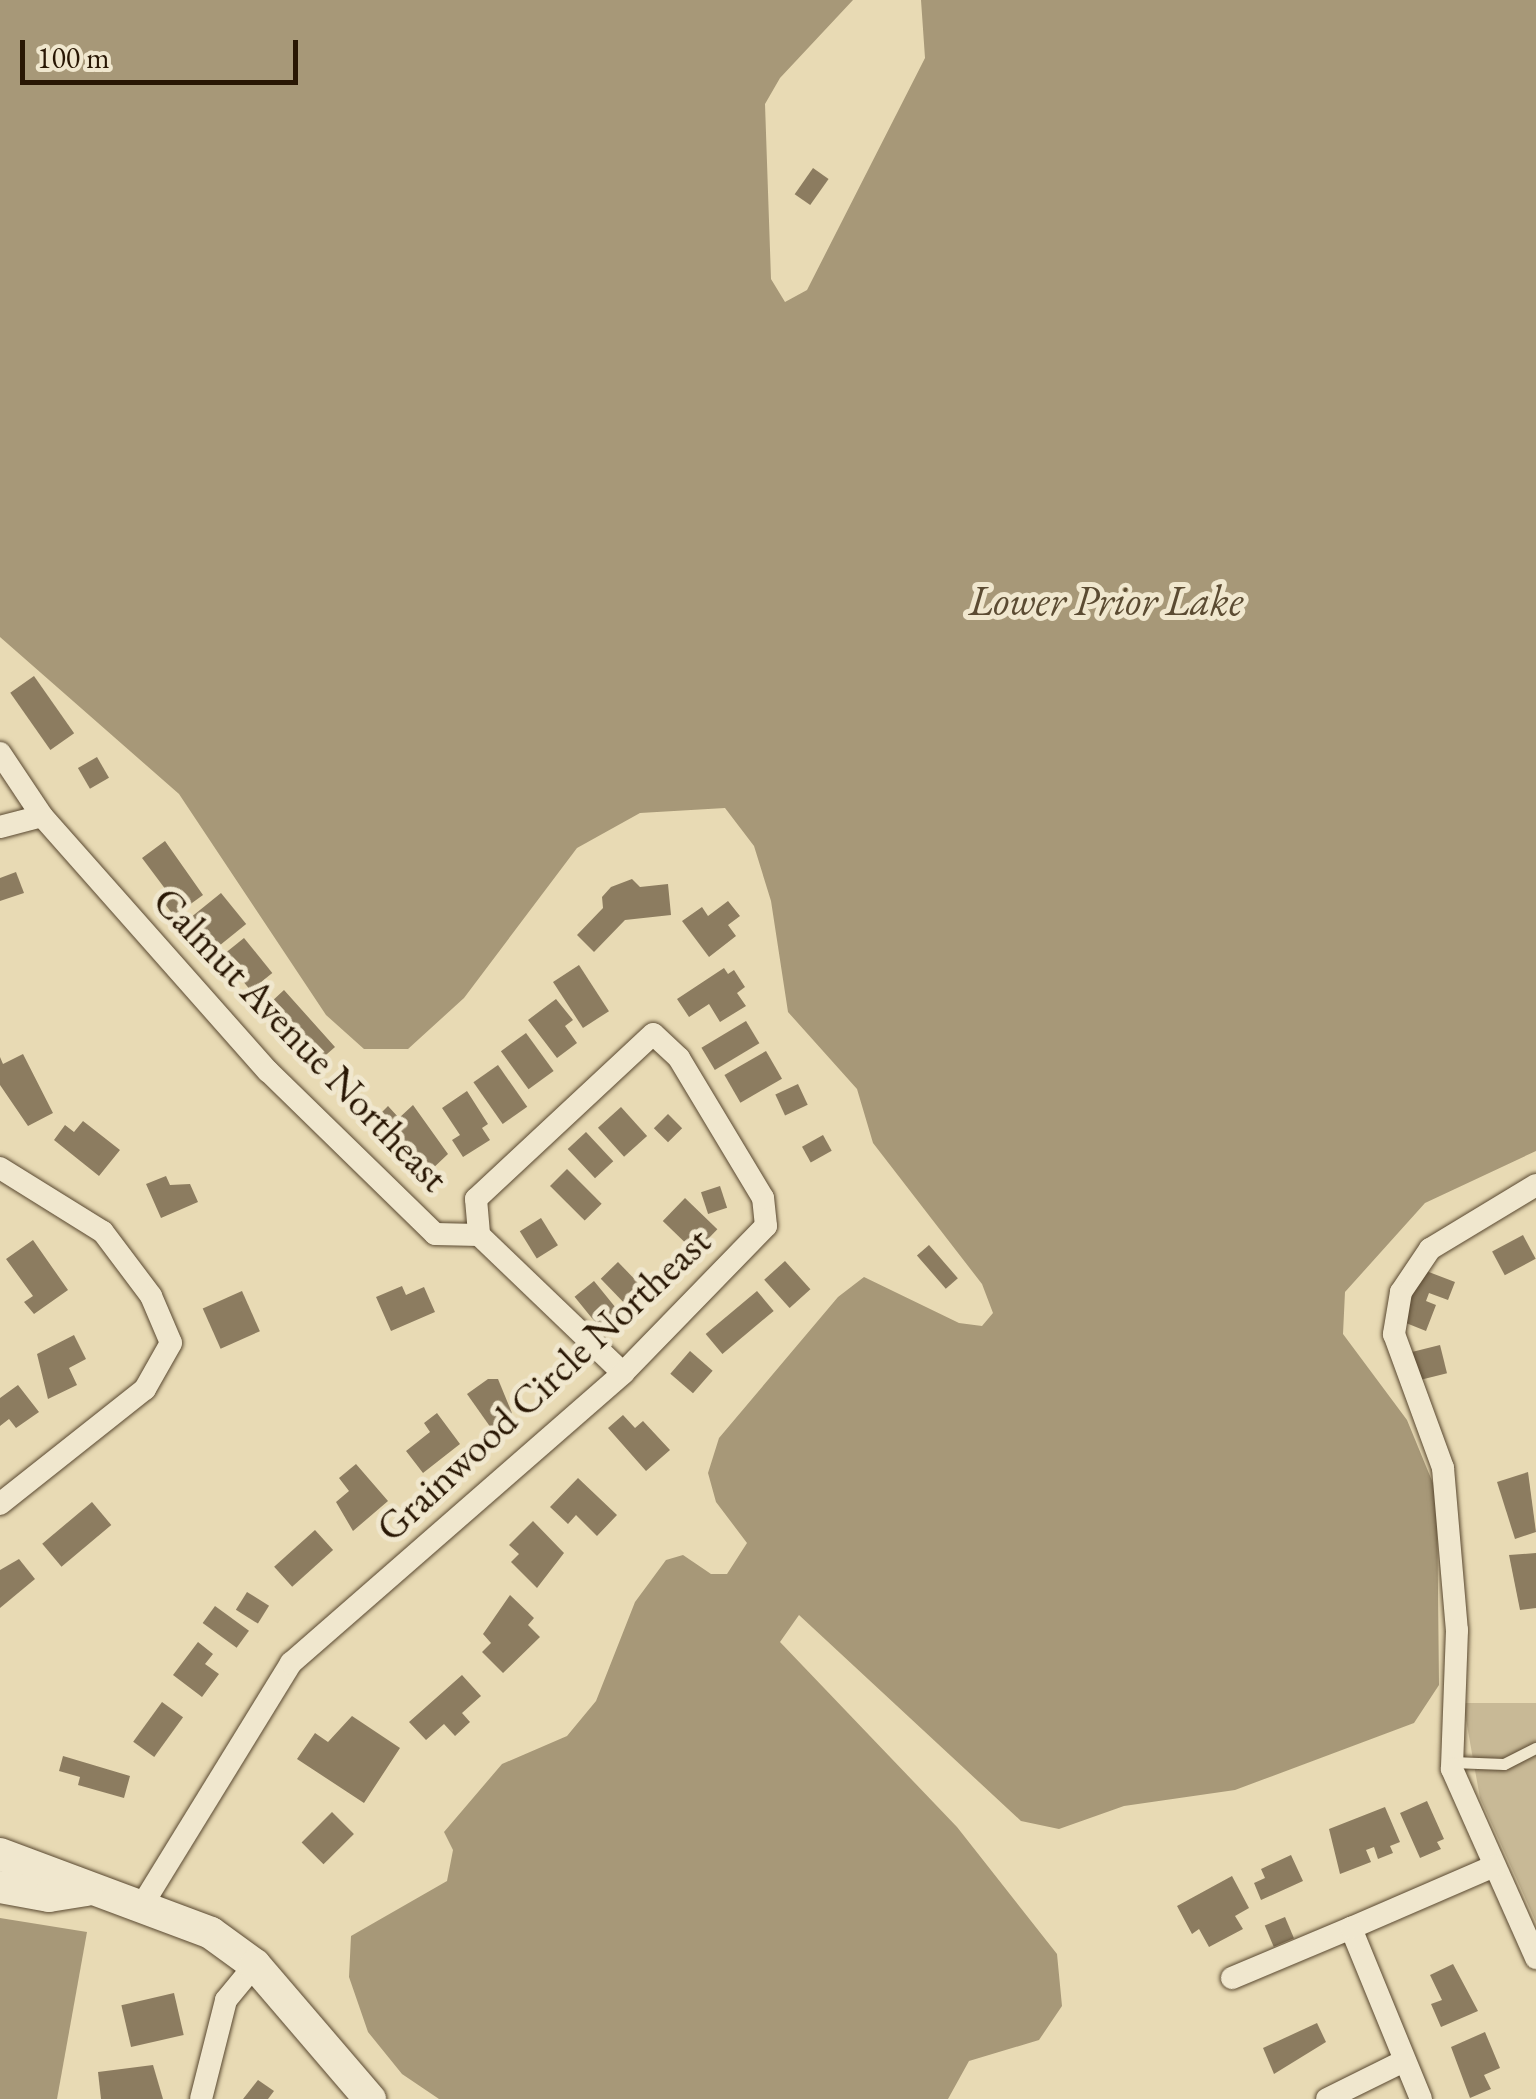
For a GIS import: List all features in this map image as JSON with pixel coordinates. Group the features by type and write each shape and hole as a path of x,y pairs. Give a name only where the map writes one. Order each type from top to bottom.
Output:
{"main road":[{"path":"0,1854 91,1890 144,1902 211,1933 256,1964 356,2094"},
{"path":"0,1888 49,1896 91,1890"}],"street":[{"name":"Calmut Avenue Northeast","path":"0,753 42,816 268,1071 435,1234 478,1235"},
{"path":"0,827 42,816"},
{"name":"Grainwood Circle Northeast","path":"144,1902 291,1664 623,1372 766,1226 763,1198 679,1058 653,1034 476,1199 478,1235"},
{"path":"0,1168 104,1232 151,1296 172,1344 145,1389 0,1504"},
{"path":"1536,1184 1430,1249 1401,1292 1394,1334 1443,1468 1457,1630 1452,1762 1536,1958"},
{"path":"478,1235 623,1372"},
{"path":"1232,1978 1494,1866"},
{"path":"1351,1928 1421,2099"},
{"path":"201,2099 226,2000 256,1964"},
{"path":"1326,2099 1404,2061"}],"lane":[{"path":"1452,1762 1504,1764 1536,1748"}],"shaded area":[{"path":"1463,1703 1536,1703 1536,1922 1480,1798"}],"water":[{"name":"Lower Prior Lake","path":"0,0 853,0 780,78 765,104 771,279 785,302 807,290 925,58 921,0 1536,0 1536,1151 1425,1203 1345,1292 1343,1334 1407,1420 1437,1493 1439,1685 1414,1723 1235,1790 1124,1806 1059,1829 1021,1821 799,1615 780,1642 957,1827 1057,1954 1062,2006 1039,2040 969,2061 948,2099 439,2099 402,2074 368,2032 349,1977 351,1936 447,1881 453,1850 444,1832 502,1764 567,1736 596,1701 635,1602 666,1560 683,1555 711,1574 727,1574 747,1543 716,1502 708,1473 719,1438 838,1297 864,1277 959,1323 982,1326 993,1313 982,1284 873,1143 857,1089 788,1012 771,901 754,846 725,808 640,813 577,848 464,998 408,1049 364,1049 326,1015 179,794 0,637"},
{"path":"0,1918 87,1932 57,2099 0,2099"}],"building":[{"path":"813,168 829,179 810,205 795,194"},
{"path":"34,676 74,733 50,750 10,693"},
{"path":"97,757 109,778 90,789 78,768"},
{"path":"165,841 203,895 174,916 162,900 169,894 142,858"},
{"path":"16,872 24,893 0,901 0,878"},
{"path":"632,879 640,887 668,884 671,915 625,920 594,952 577,935 603,908 602,897 611,887"},
{"path":"221,893 246,924 217,947 192,916"},
{"path":"728,901 740,916 728,925 736,936 709,957 682,921 702,907 708,916"},
{"path":"244,938 272,973 251,991 222,956"},
{"path":"579,965 609,1011 583,1028 553,982"},
{"path":"724,968 728,974 734,970 745,987 737,993 746,1006 720,1022 709,1004 689,1017 677,999"},
{"path":"284,990 335,1047 311,1068 267,1019 276,1010 270,1003"},
{"path":"556,999 573,1020 565,1026 577,1043 557,1058 528,1020"},
{"path":"746,1021 759,1043 715,1070 701,1048"},
{"path":"526,1033 554,1071 529,1089 501,1051"},
{"path":"766,1051 782,1079 740,1103 724,1075"},
{"path":"23,1054 53,1113 28,1126 0,1085 0,1057 3,1064"},
{"path":"498,1065 527,1107 503,1124 473,1082"},
{"path":"798,1084 808,1105 785,1115 775,1095"},
{"path":"467,1091 488,1124 482,1128 490,1140 463,1157 452,1140 460,1135 442,1108"},
{"path":"413,1105 448,1154 429,1172 378,1116 388,1106 399,1118"},
{"path":"621,1107 647,1136 624,1157 598,1128"},
{"path":"668,1114 682,1128 668,1142 654,1128"},
{"path":"83,1121 120,1150 99,1176 54,1140 65,1125 74,1132"},
{"path":"586,1132 613,1161 595,1178 568,1149"},
{"path":"823,1135 832,1151 811,1162 802,1147"},
{"path":"567,1169 602,1204 585,1221 550,1186"},
{"path":"166,1176 170,1185 190,1184 198,1202 161,1218 146,1184"},
{"path":"720,1186 727,1208 708,1214 701,1192"},
{"path":"685,1198 717,1229 695,1252 663,1221"},
{"path":"541,1218 558,1245 537,1258 520,1231"},
{"path":"1523,1235 1536,1259 1505,1275 1492,1251"},
{"path":"33,1240 68,1290 34,1314 24,1302 33,1296 6,1259"},
{"path":"929,1245 958,1278 946,1289 917,1255"},
{"path":"785,1261 810,1289 790,1308 764,1280"},
{"path":"618,1262 646,1291 629,1307 601,1279"},
{"path":"1421,1269 1455,1282 1448,1300 1429,1293 1426,1301 1436,1305 1426,1331 1401,1321"},
{"path":"594,1281 625,1320 606,1336 575,1297"},
{"path":"402,1286 406,1295 424,1287 435,1312 391,1331 376,1297"},
{"path":"242,1291 260,1331 221,1349 203,1308"},
{"path":"757,1291 774,1311 722,1354 706,1334"},
{"path":"74,1335 86,1359 69,1368 77,1385 48,1399 37,1354"},
{"path":"1440,1345 1447,1373 1417,1381 1410,1352"},
{"path":"690,1351 713,1371 693,1393 670,1374"},
{"path":"488,1379 498,1379 512,1413 491,1428 467,1394"},
{"path":"18,1385 39,1412 16,1428 9,1419 0,1426 0,1398"},
{"path":"437,1413 460,1444 423,1473 406,1451 430,1432 424,1423"},
{"path":"623,1415 635,1428 643,1421 670,1450 646,1471 608,1428"},
{"path":"356,1464 388,1501 353,1531 336,1502 349,1491 339,1478"},
{"path":"1528,1472 1536,1532 1515,1539 1497,1482"},
{"path":"578,1478 617,1515 597,1536 576,1515 568,1524 550,1507"},
{"path":"92,1502 111,1525 61,1567 42,1544"},
{"path":"533,1521 564,1553 537,1588 511,1562 519,1554 509,1545"},
{"path":"315,1530 333,1550 292,1587 274,1567"},
{"path":"1536,1553 1536,1608 1520,1610 1509,1555"},
{"path":"19,1559 35,1579 0,1608 0,1570"},
{"path":"247,1592 269,1606 258,1624 236,1610"},
{"path":"510,1595 534,1618 528,1625 540,1637 503,1673 482,1652 491,1643 483,1634"},
{"path":"215,1606 249,1631 237,1648 203,1623"},
{"path":"198,1642 213,1654 205,1664 219,1674 202,1697 173,1675"},
{"path":"462,1675 481,1696 462,1713 470,1722 455,1736 444,1724 426,1740 409,1722"},
{"path":"162,1702 183,1717 154,1757 133,1742"},
{"path":"352,1716 400,1748 364,1803 297,1759 315,1733 328,1742"},
{"path":"63,1756 130,1776 124,1798 78,1785 80,1777 59,1771"},
{"path":"1427,1801 1444,1839 1437,1842 1441,1849 1420,1858 1400,1813"},
{"path":"1385,1807 1400,1842 1390,1846 1393,1853 1378,1859 1374,1847 1366,1850 1371,1862 1340,1874 1329,1829"},
{"path":"332,1812 354,1834 324,1864 302,1842"},
{"path":"1291,1855 1303,1881 1261,1900 1254,1883 1265,1878 1261,1869"},
{"path":"1232,1876 1249,1908 1235,1916 1243,1929 1209,1947 1199,1929 1192,1934 1177,1906"},
{"path":"1285,1917 1294,1938 1274,1947 1265,1926"},
{"path":"1453,1964 1478,2011 1441,2027 1431,2004 1442,2000 1430,1975"},
{"path":"174,1993 184,2035 131,2047 121,2005"},
{"path":"1317,2023 1326,2042 1274,2074 1263,2048"},
{"path":"1485,2032 1500,2068 1484,2075 1491,2089 1470,2098 1451,2047"},
{"path":"153,2065 163,2099 101,2099 98,2072"},
{"path":"258,2080 274,2091 268,2099 243,2099"}]}
